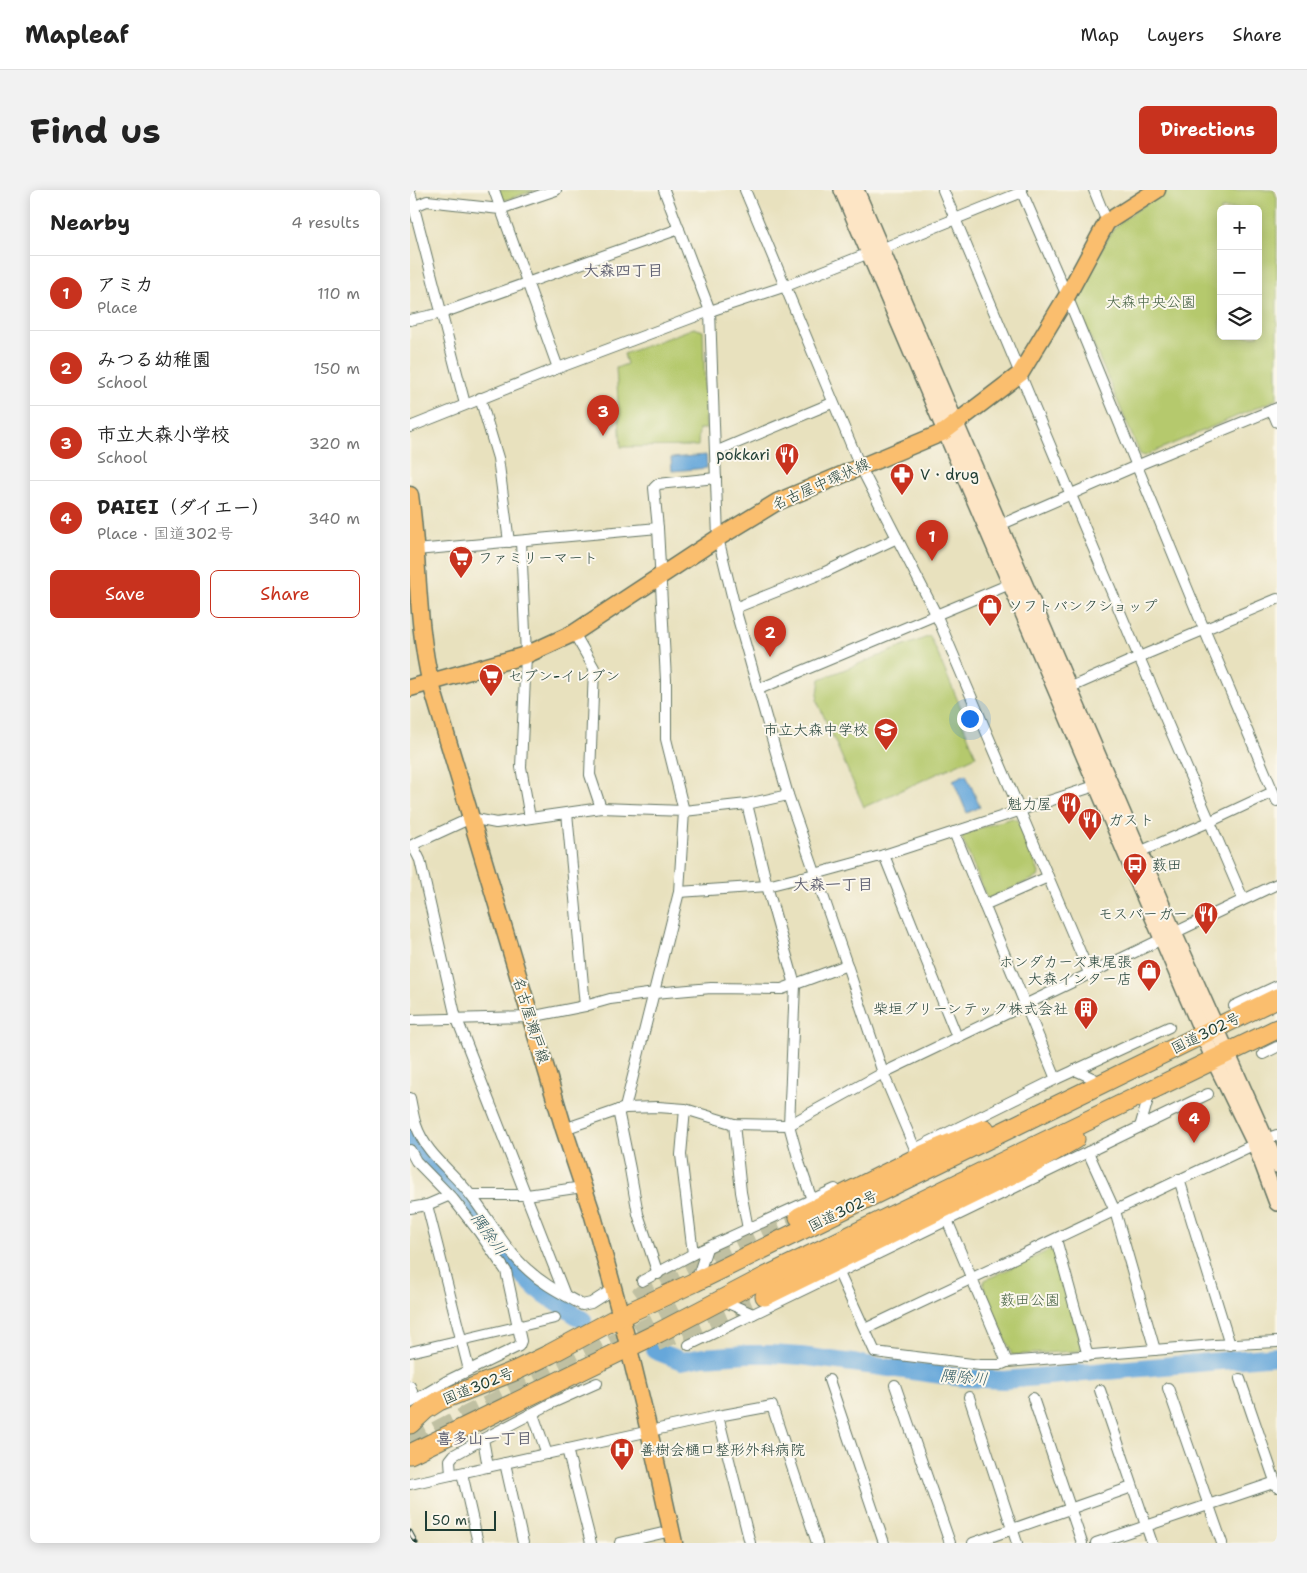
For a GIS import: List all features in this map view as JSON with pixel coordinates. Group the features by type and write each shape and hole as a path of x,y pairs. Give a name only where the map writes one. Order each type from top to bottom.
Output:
{"highway":[{"name":"国道302号","path":"410,1424 425,1410 439,1401 525,1366 621,1316 695,1282 1209,1031 1272,994"},
{"name":"国道302号","path":"410,1454 1277,1029"},
{"path":"799,1218 925,1154 1002,1121 1103,1083"},
{"path":"765,1296 1027,1167 1150,1092"}],"main road":[{"name":"名古屋中環状線","path":"410,688 431,684 526,655 574,633 718,538 777,502 950,427 1020,374 1067,296 1107,222 1157,190"},
{"name":"名古屋瀬戸線","path":"410,494 415,598 431,684 564,1129 584,1187 621,1316 672,1537"}],"street":[{"path":"494,190 558,368"},
{"path":"412,206 427,201 500,208 556,190"},
{"path":"664,190 710,310 718,538 735,608 788,795 848,965 883,1073 915,1149"},
{"path":"746,190 832,403 860,466 936,614 1090,975"},
{"path":"842,190 875,251 950,427 1010,584 1103,783 1209,1031 1266,1139 1277,1165"},
{"path":"856,190 875,251"},
{"path":"943,190 1243,899"},
{"path":"1094,190 1107,222"},
{"path":"410,427 480,398 710,310 786,286 955,220 1022,191 1275,797 1209,822 1139,852"},
{"path":"410,192 412,206 465,404"},
{"path":"410,320 442,313 679,229"},
{"path":"480,398 498,458 509,542"},
{"path":"715,452 832,403"},
{"path":"1000,525 1136,466 1275,409 1277,422"},
{"path":"950,427 1000,525 1069,688 1103,783 1139,852 1168,936"},
{"path":"658,1274 638,1214 622,1109 655,993 679,892 684,811 666,739 666,680 654,488 658,484 716,478"},
{"path":"414,546 521,542 658,528"},
{"path":"735,608 823,573 898,538"},
{"path":"521,542 526,655 521,767 530,818"},
{"path":"759,688 1010,584"},
{"path":"1069,688 1277,599"},
{"path":"574,633 594,668 590,775 601,808"},
{"path":"679,892 767,886 815,874 884,855 1103,783"},
{"path":"564,1295 458,1019 420,860 411,846 471,818 496,823 601,808 684,811 747,804 788,795"},
{"path":"747,804 767,886 795,985 789,1125 812,1200"},
{"path":"567,813 585,1006"},
{"path":"954,832 1056,1079"},
{"path":"884,855 957,1037"},
{"path":"984,905 1048,877"},
{"path":"564,1129 622,1109 658,1107 684,1109 734,1124 789,1125 883,1073 1277,884"},
{"path":"410,1020 530,1016 585,1006 610,999 711,988 782,989 848,965"},
{"path":"1234,1006 1272,994"},
{"path":"642,1282 693,1254 812,1200 1056,1079 1169,1027"},
{"path":"1263,1054 1277,1047"},
{"path":"1075,1070 1103,1083"},
{"path":"1140,1127 1150,1092"},
{"path":"689,1345 1208,1094"},
{"path":"410,1098 416,1126 432,1154 471,1195 521,1264 545,1285 582,1306 612,1289"},
{"path":"684,1109 681,1154 693,1254"},
{"path":"734,1124 741,1192 748,1229"},
{"path":"865,1329 1266,1139"},
{"path":"1266,1139 1277,1203"},
{"path":"410,1150 416,1161 453,1200 479,1232 506,1270 521,1341 519,1346 469,1370 412,1401 410,1386"},
{"path":"1088,1152 1115,1211 1155,1350"},
{"path":"1179,1179 1230,1344"},
{"path":"471,1195 527,1195 584,1187"},
{"path":"410,1208 427,1205 448,1196"},
{"path":"427,1205 469,1370"},
{"path":"947,1220 1008,1362"},
{"path":"1056,1239 1088,1356"},
{"path":"695,1282 707,1248"},
{"path":"839,1273 875,1352 980,1365 1000,1365 1008,1362 1277,1342"},
{"path":"721,1300 753,1314"},
{"path":"410,1352 518,1325 555,1318"},
{"path":"1096,1543 1276,1484 1240,1379"},
{"path":"829,1380 884,1543"},
{"path":"451,1475 450,1460 454,1456 552,1403 597,1383"},
{"path":"550,1384 552,1403"},
{"path":"895,1385 950,1543"},
{"path":"1168,1388 1222,1543"},
{"path":"1100,1390 1152,1543"},
{"path":"969,1397 1017,1543"},
{"path":"1033,1398 1082,1543"},
{"path":"410,1484 718,1416 772,1406 817,1543"},
{"path":"533,1414 547,1454"},
{"path":"718,1416 750,1543"},
{"path":"484,1439 488,1467"},
{"path":"567,1450 591,1543"},
{"path":"505,1464 523,1543"},
{"path":"462,1473 478,1543"},
{"path":"973,1543 1132,1487"},
{"path":"620,1543 672,1537"}],"green space":[{"path":"499,190 536,190 506,200 502,199"},
{"name":"大森中央公園","path":"1167,190 1274,190 1277,198 1277,399 1144,456 1140,454 1074,299 1114,228 1128,216"},
{"path":"694,328 703,331 706,429 699,429 698,446 621,447 616,368 627,364 624,354"},
{"path":"930,636 964,715 960,717 976,756 864,807 817,701 820,679"},
{"path":"1012,818 1018,820 1039,873 1038,877 987,899 962,838 964,833"},
{"name":"薮田公園","path":"1050,1250 1055,1251 1082,1347 1079,1351 1012,1355 983,1285 985,1280"}],"water":[{"path":"706,455 707,468 672,471 671,458"},
{"path":"966,774 980,807 967,813 953,780"}],"waterway":[{"name":"隅除川","path":"410,1132 419,1149 479,1219 506,1259 537,1289 583,1320"},
{"name":"隅除川","path":"654,1350 682,1361 703,1357 770,1354 801,1356 964,1378 1004,1380 1277,1356"}],"tunnel":[{"path":"615,1314 648,1290 799,1217"},
{"path":"656,1342 765,1296"},
{"path":"411,1444 682,1310"}],"railway":[{"path":"410,1532 416,1543"}],"place":[{"name":"市立大森小学校","path":"603,436"},
{"name":"pokkari","path":"787,476"},
{"name":"V・drug","path":"902,496"},
{"name":"アミカ","path":"932,561"},
{"name":"ファミリーマート","path":"461,579"},
{"name":"ソフトバンクショップ","path":"990,627"},
{"name":"みつる幼稚園","path":"770,657"},
{"name":"セブン-イレブン","path":"491,697"},
{"name":"市立大森中学校","path":"886,751"},
{"name":"魁力屋","path":"1069,825"},
{"name":"ガスト","path":"1090,841"},
{"name":"薮田","path":"1135,886"},
{"name":"モスバーガー","path":"1206,935"},
{"name":"ホンダカーズ東尾張 大森インター店","path":"1149,992"},
{"name":"柴垣グリーンテック株式会社","path":"1086,1030"},
{"name":"DAIEI（ダイエー）","path":"1194,1143"},
{"name":"善樹会樋口整形外科病院","path":"622,1471"}],"district":[{"name":"大森四丁目","path":"623,270"},
{"name":"大森一丁目","path":"833,884"},
{"name":"喜多山一丁目","path":"484,1438"}]}
